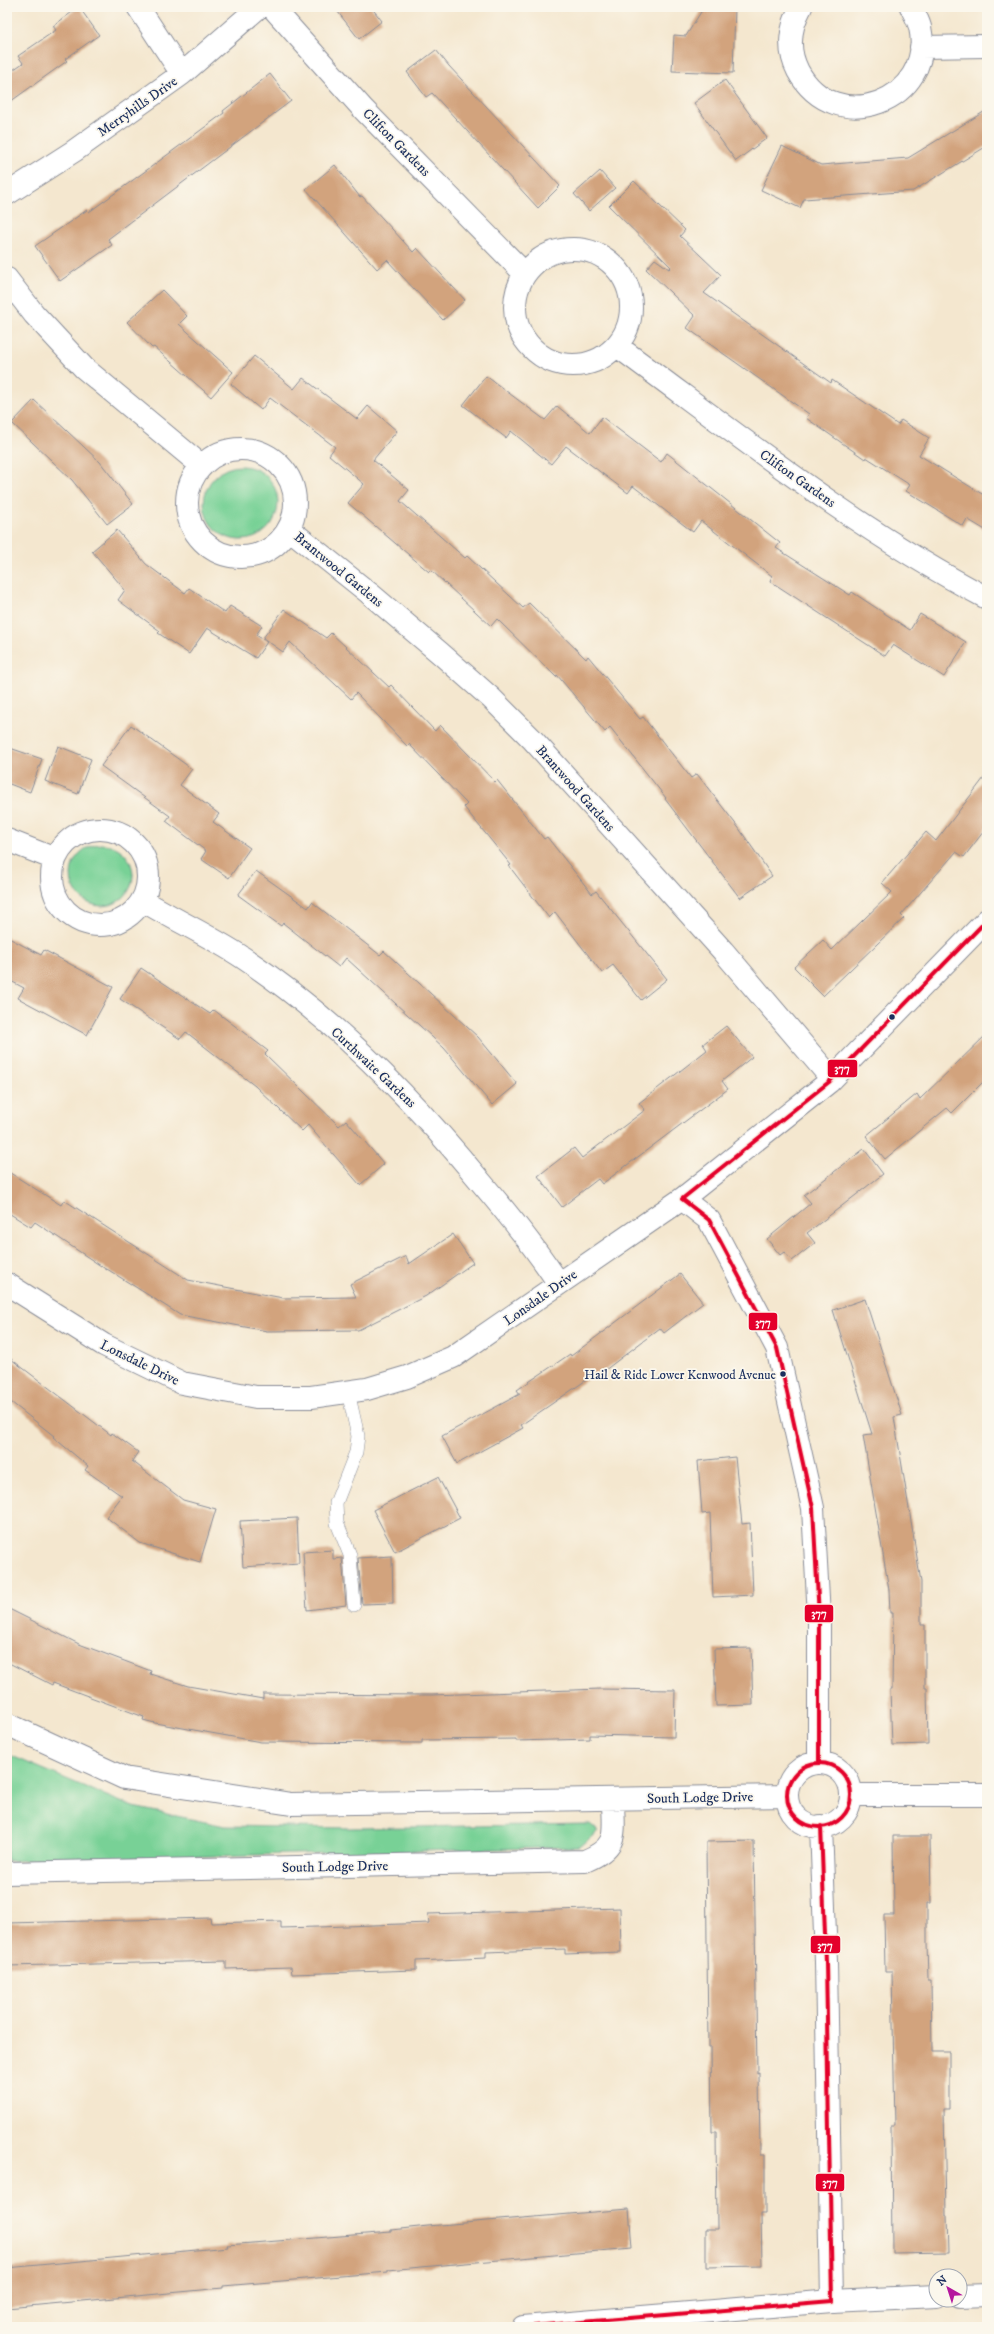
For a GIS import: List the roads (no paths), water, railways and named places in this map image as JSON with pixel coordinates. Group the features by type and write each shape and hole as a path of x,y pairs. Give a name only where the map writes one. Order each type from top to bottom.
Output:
{"street":[{"path":"138,7 182,74"},
{"name":"Merryhills Drive","path":"7,194 74,151 182,74 259,7"},
{"name":"Clifton Gardens","path":"272,7 364,110 525,274"},
{"path":"801,7 794,21 790,42 794,63 804,82 821,98 842,106 864,107 885,100 903,87 916,69 921,47 920,26 911,7"},
{"path":"921,47 987,46"},
{"path":"575,249 593,252 610,261 623,276 631,293 632,312 628,330 617,346 602,359 583,365 563,365 545,359 530,347 519,330 515,311 517,291 525,274 539,260 556,252 575,249"},
{"path":"7,279 34,314 84,368 202,466"},
{"name":"Clifton Gardens","path":"617,346 800,481 949,578 987,598"},
{"name":"Brantwood Gardens","path":"250,449 266,455 280,465 290,479 295,495 295,513 290,529 278,544 262,553 244,558 226,556 210,547 197,534 189,517 187,499 192,481 202,466 216,455 232,450 250,449"},
{"name":"Brantwood Gardens","path":"290,529 440,653 491,698 532,738 723,951 832,1079"},
{"path":"100,828 115,830 128,837 138,847 145,859 148,873 147,887 142,900 133,912 121,920 107,924 93,924 79,920 68,912 56,894 52,873 55,859 68,842 86,830 100,828"},
{"path":"7,840 55,859"},
{"name":"Curthwaite Gardens","path":"142,900 241,956 355,1045 423,1114 459,1155 505,1211 559,1284"},
{"name":"Lonsdale Drive","path":"7,1284 104,1345 182,1383 256,1397 311,1397 368,1389 407,1378 453,1357 682,1199 832,1079 987,920"},
{"path":"682,1199 709,1220 778,1348 813,1508 819,1617 819,1763"},
{"name":"South Lodge Drive","path":"7,1724 124,1778 291,1804 787,1796"},
{"path":"819,1763 833,1766 843,1774 852,1795 849,1806 842,1818 832,1824 821,1826 810,1825 799,1819 791,1810 787,1796 789,1785 796,1773 807,1765 819,1763"},
{"path":"852,1795 987,1795"},
{"name":"South Lodge Drive","path":"7,1873 585,1861 600,1855 609,1847 614,1836 613,1799"},
{"path":"821,1826 826,1962 832,2301"},
{"path":"968,2296 987,2295"},
{"path":"524,2327 699,2320 832,2301 928,2296"}],"lane":[{"path":"348,1392 358,1436 356,1452 336,1503 337,1523 350,1555 354,1605"}],"place":[{"name":"Hail & Ride Lower Kenwood Avenue","path":"783,1374"}]}
